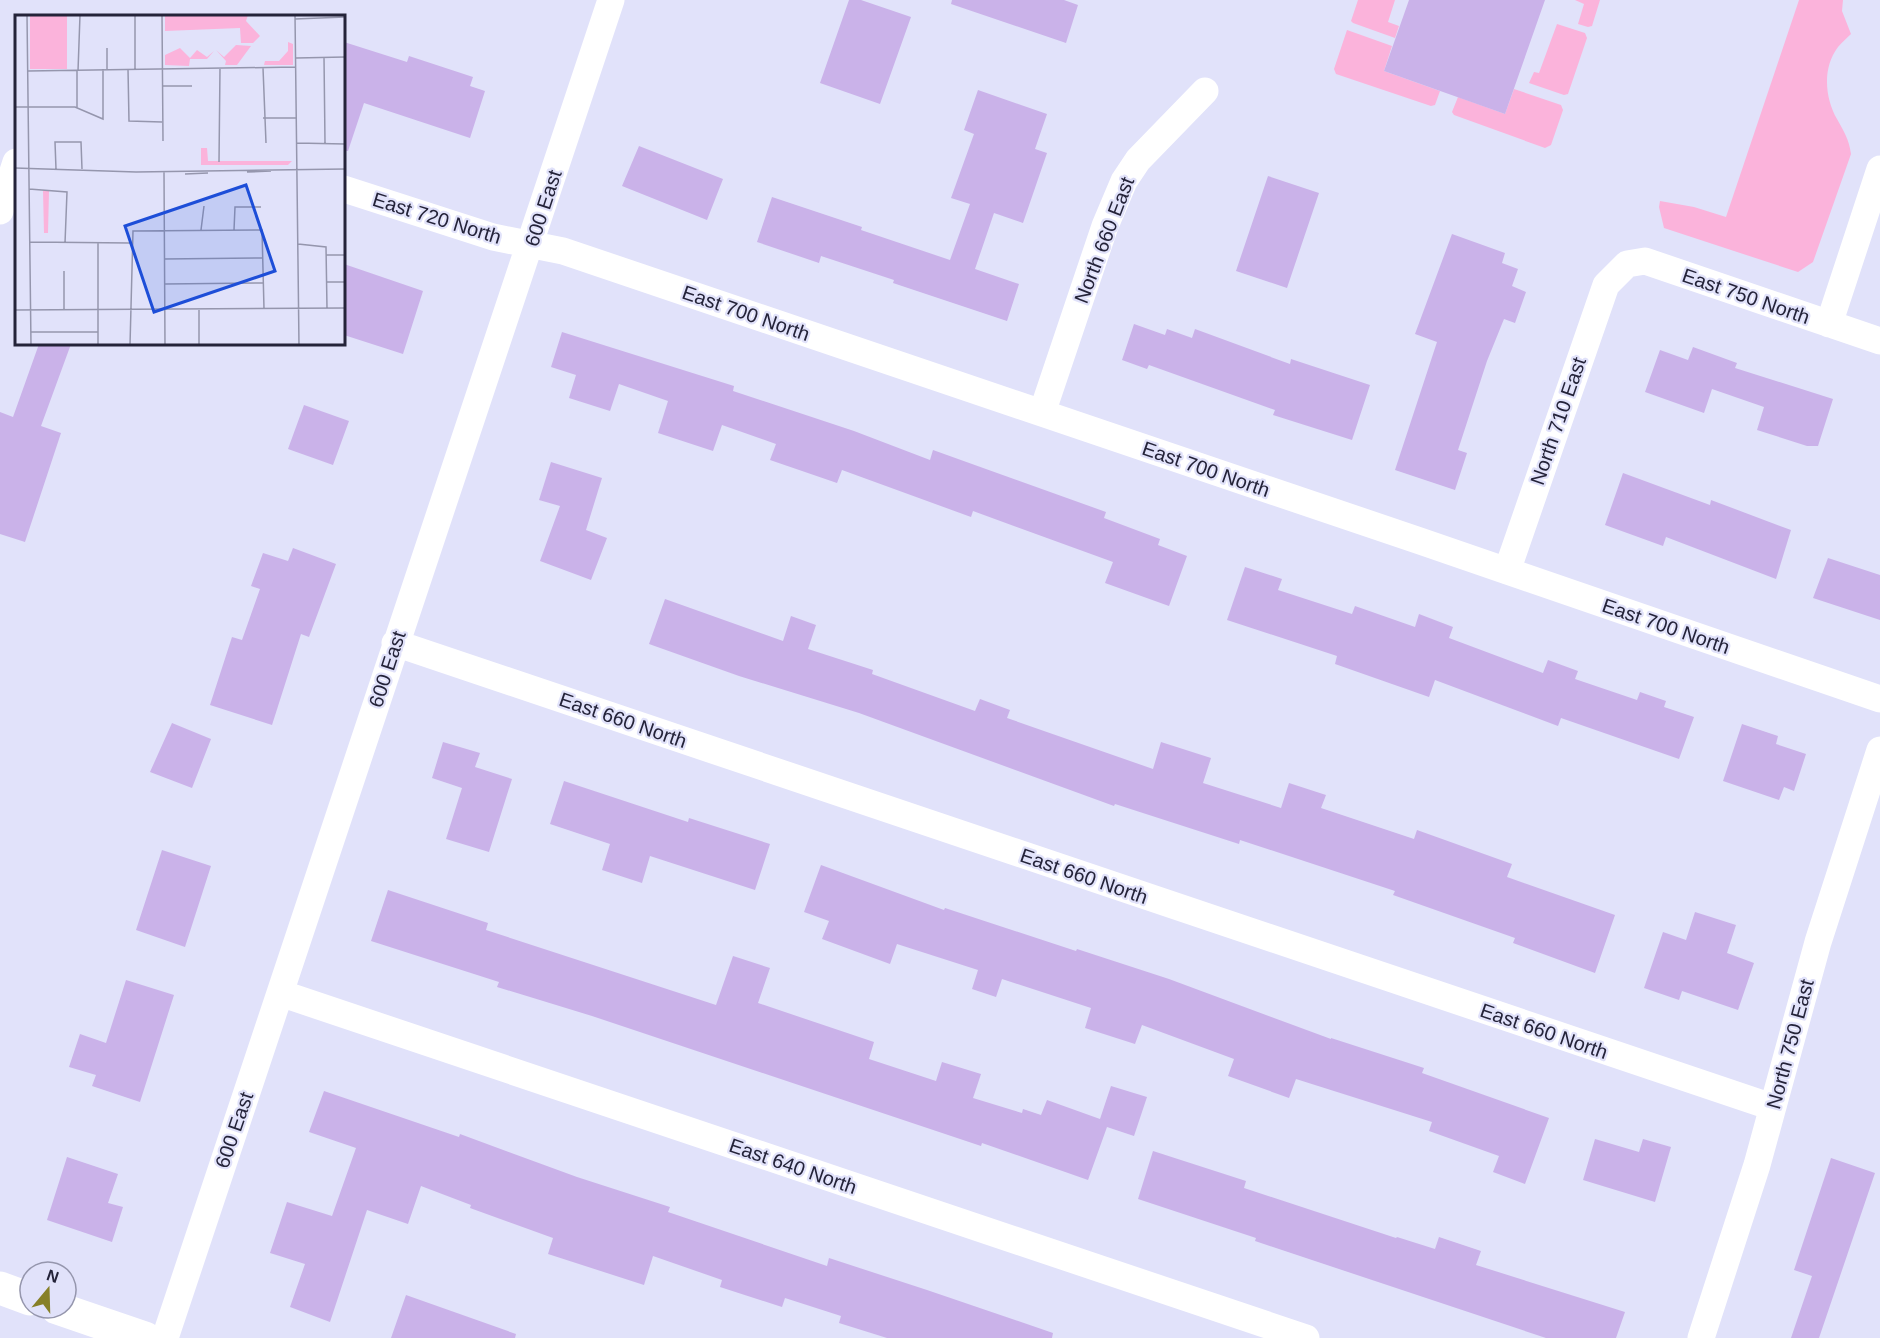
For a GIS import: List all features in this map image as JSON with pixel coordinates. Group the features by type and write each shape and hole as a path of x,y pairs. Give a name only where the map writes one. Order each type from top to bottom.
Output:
{"street":[{"name":"600 East","path":"165,1338 611,0"},
{"name":"North 660 East","path":"1042,413 1105,226 1124,181 1138,160 1205,91"},
{"path":"0,211 15,165"},
{"path":"1829,324 1880,169"},
{"name":"East 720 North","path":"345,189 493,237 531,244"},
{"name":"East 700 North","path":"531,244 563,251 1880,699"},
{"name":"East 750 North","path":"1616,275 1626,264 1645,261 1880,341"},
{"name":"North 710 East","path":"1507,571 1606,285 1616,275"},
{"name":"East 660 North","path":"395,644 1772,1107"},
{"name":"North 750 East","path":"1701,1338 1757,1165 1818,942 1880,750"},
{"name":"East 640 North","path":"280,993 1306,1338"},
{"path":"0,1288 18,1295"},
{"path":"78,1315 145,1338"}],"shaded area":[{"path":"1358,0 1395,0 1388,22 1399,26 1395,38 1351,21"},
{"path":"1575,0 1600,0 1592,26 1578,24 1584,4"},
{"path":"1799,0 1843,0 1842,11 1851,34 1833,55 1827,73 1827,83 1833,111 1848,140 1851,154 1813,262 1798,272 1664,228 1659,207 1660,201 1694,207 1726,217"},
{"path":"1557,24 1585,33 1587,38 1568,94 1564,95 1529,83 1534,72 1539,73"},
{"path":"1347,30 1392,46 1384,71 1440,91 1435,105 1431,106 1336,74 1334,69"},
{"path":"1514,89 1561,105 1563,110 1551,145 1545,148 1454,115 1452,112 1458,97 1505,114"}],"building":[{"path":"849,0 861,0 911,17 880,104 820,83"},
{"path":"952,0 1064,0 1078,5 1066,43 951,4"},
{"path":"1409,0 1545,0 1505,114 1384,71"},
{"path":"345,42 407,62 409,56 473,77 470,86 485,91 470,138 364,103 348,151 345,151"},
{"path":"978,90 1047,114 1035,149 1047,153 1023,223 994,213 975,269 1019,284 1007,321 821,256 819,263 757,242 772,197 950,260 970,204 951,198 974,134 964,130"},
{"path":"639,146 723,179 707,220 622,186"},
{"path":"1268,176 1319,193 1287,288 1236,271"},
{"path":"1452,234 1505,253 1502,263 1518,269 1512,286 1526,292 1515,323 1504,319 1487,361 1458,450 1467,453 1455,490 1395,470 1437,342 1415,334"},
{"path":"345,264 423,291 403,354 345,335"},
{"path":"1134,324 1165,335 1167,329 1192,338 1195,329 1290,364 1291,359 1370,385 1352,440 1273,415 1275,410 1149,365 1147,369 1122,360"},
{"path":"562,332 734,386 733,391 854,431 930,460 933,450 1106,512 1104,518 1160,539 1158,545 1187,556 1169,606 1105,583 1113,562 973,511 971,517 842,470 837,483 770,460 776,444 722,425 713,451 658,433 668,401 619,384 610,411 569,398 576,375 551,367"},
{"path":"39,345 71,345 41,426 61,433 25,542 0,534 0,412 13,417"},
{"path":"1693,347 1737,363 1735,368 1833,399 1818,446 1807,446 1757,430 1764,407 1712,389 1704,413 1645,392 1660,350 1688,360"},
{"path":"304,405 349,421 333,465 288,449"},
{"path":"551,462 602,478 586,530 607,538 591,580 540,561 560,506 539,500"},
{"path":"1623,473 1710,505 1711,500 1791,530 1776,579 1666,537 1663,546 1605,525"},
{"path":"293,548 336,564 309,637 301,634 272,725 210,705 232,637 242,640 260,589 251,586 263,553 288,561"},
{"path":"1828,558 1880,575 1880,620 1813,598"},
{"path":"1245,567 1282,579 1278,590 1352,614 1355,606 1415,627 1419,614 1453,627 1449,638 1543,673 1548,660 1578,671 1575,679 1637,700 1640,692 1666,701 1664,707 1694,717 1679,759 1561,718 1558,726 1435,680 1429,697 1335,664 1337,656 1227,620"},
{"path":"665,599 783,641 791,616 816,625 808,649 873,670 872,674 975,711 980,699 1010,710 1007,718 1153,769 1161,742 1211,758 1203,783 1281,808 1289,783 1326,795 1321,808 1414,839 1417,830 1512,864 1507,877 1615,915 1595,973 1513,943 1515,938 1393,895 1395,891 1240,840 1239,844 1115,804 1114,806 859,713 739,676 649,644"},
{"path":"172,723 211,739 192,788 150,772"},
{"path":"1742,724 1778,736 1776,744 1806,754 1794,791 1784,787 1779,800 1723,781"},
{"path":"443,742 480,753 475,767 512,779 489,852 446,839 462,788 432,778"},
{"path":"564,781 688,822 689,818 770,844 755,890 650,856 642,883 602,870 610,844 550,824"},
{"path":"162,850 211,866 185,947 136,930"},
{"path":"821,865 944,910 945,908 1169,979 1331,1039 1424,1068 1422,1073 1549,1118 1525,1184 1493,1172 1499,1156 1429,1131 1432,1122 1296,1079 1289,1098 1228,1076 1234,1059 1142,1025 1135,1044 1085,1028 1091,1008 1002,979 996,997 972,989 978,970 897,944 890,964 822,939 829,921 804,912"},
{"path":"388,890 488,923 486,930 716,1005 733,956 770,968 758,1003 874,1042 869,1059 936,1081 942,1062 981,1074 973,1098 1022,1113 1023,1109 1041,1115 1047,1100 1100,1119 1111,1086 1147,1097 1134,1136 1107,1127 1088,1180 982,1143 981,1146 592,1016 497,987 499,982 371,941"},
{"path":"1695,912 1736,925 1727,953 1754,963 1738,1010 1682,991 1679,1000 1644,988 1663,932 1686,940"},
{"path":"126,980 174,995 140,1102 92,1086 96,1075 69,1067 80,1034 106,1043"},
{"path":"324,1091 459,1137 460,1134 577,1177 670,1207 668,1212 827,1266 829,1258 927,1290 1053,1333 1052,1338 887,1338 839,1323 841,1316 785,1298 782,1307 720,1287 722,1280 653,1256 644,1285 548,1254 553,1238 470,1208 471,1205 421,1186 408,1224 367,1210 330,1322 290,1307 305,1264 270,1253 287,1202 332,1216 356,1148 309,1132"},
{"path":"1595,1139 1639,1152 1643,1139 1671,1147 1655,1202 1583,1180"},
{"path":"1153,1151 1246,1181 1244,1188 1396,1238 1435,1249 1439,1237 1481,1251 1476,1265 1625,1312 1616,1338 1546,1338 1255,1241 1256,1238 1138,1199"},
{"path":"67,1157 118,1174 108,1203 123,1207 112,1242 47,1220"},
{"path":"1831,1158 1875,1173 1819,1338 1791,1338 1812,1276 1794,1270"},
{"path":"406,1295 516,1334 515,1338 391,1338"}]}
